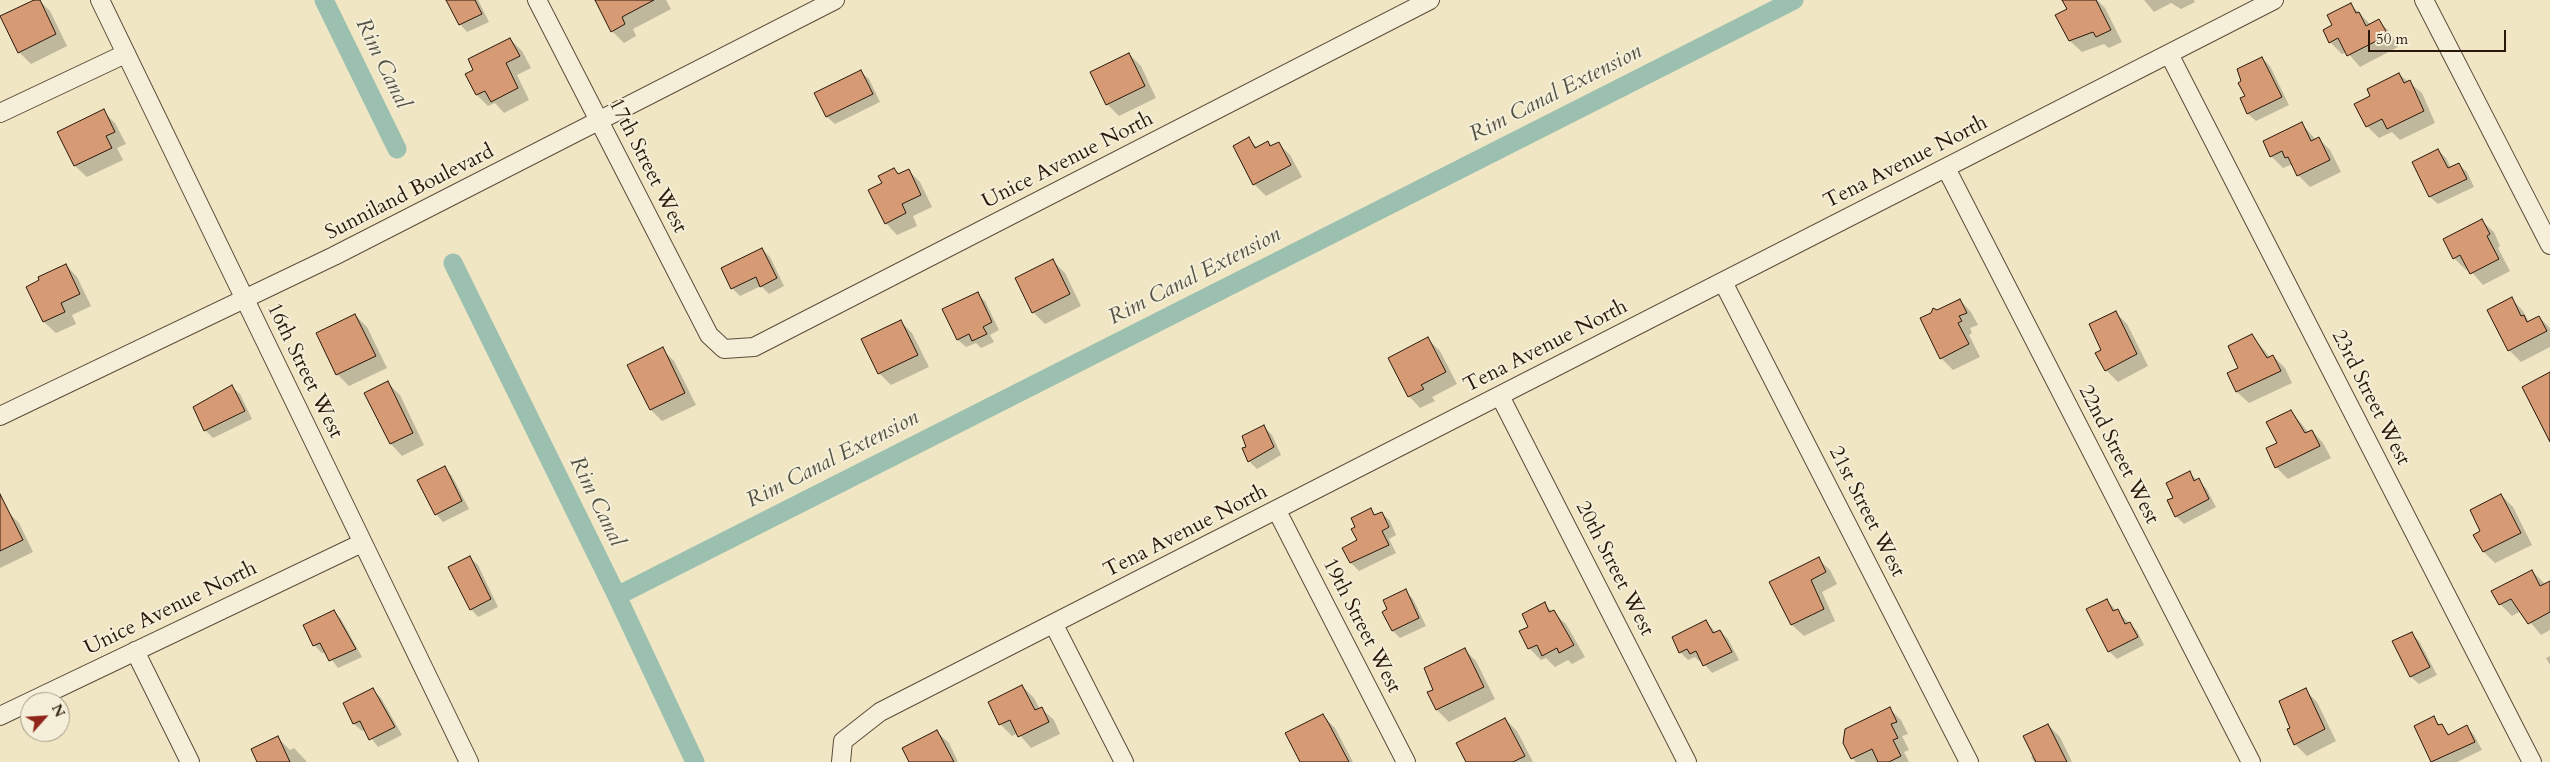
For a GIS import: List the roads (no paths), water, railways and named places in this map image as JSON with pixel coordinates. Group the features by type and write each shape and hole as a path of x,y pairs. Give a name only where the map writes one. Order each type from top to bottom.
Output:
{"street":[{"name":"16th Street West","path":"100,0 469,762"},
{"name":"17th Street West","path":"537,0 709,335 724,349"},
{"name":"Sunniland Boulevard","path":"0,416 334,256 835,0"},
{"name":"Unice Avenue North","path":"724,349 754,347 1430,0"},
{"name":"Tena Avenue North","path":"841,762 843,741 880,712 1054,625 2274,0"},
{"path":"2424,0 2550,245"},
{"path":"0,113 125,54"},
{"name":"23rd Street West","path":"2169,54 2532,762"},
{"name":"22nd Street West","path":"1946,168 2251,762"},
{"name":"21st Street West","path":"1723,282 1969,762"},
{"name":"20th Street West","path":"1500,396 1687,762"},
{"name":"19th Street West","path":"1277,510 1406,762"},
{"name":"Unice Avenue North","path":"0,716 362,543"},
{"path":"1054,625 1124,762"},
{"path":"136,651 190,762"}],"waterway":[{"name":"Rim Canal","path":"324,0 397,149"},
{"name":"Rim Canal Extension","path":"617,596 1794,0"},
{"name":"Rim Canal","path":"453,263 617,596 695,762"}]}
